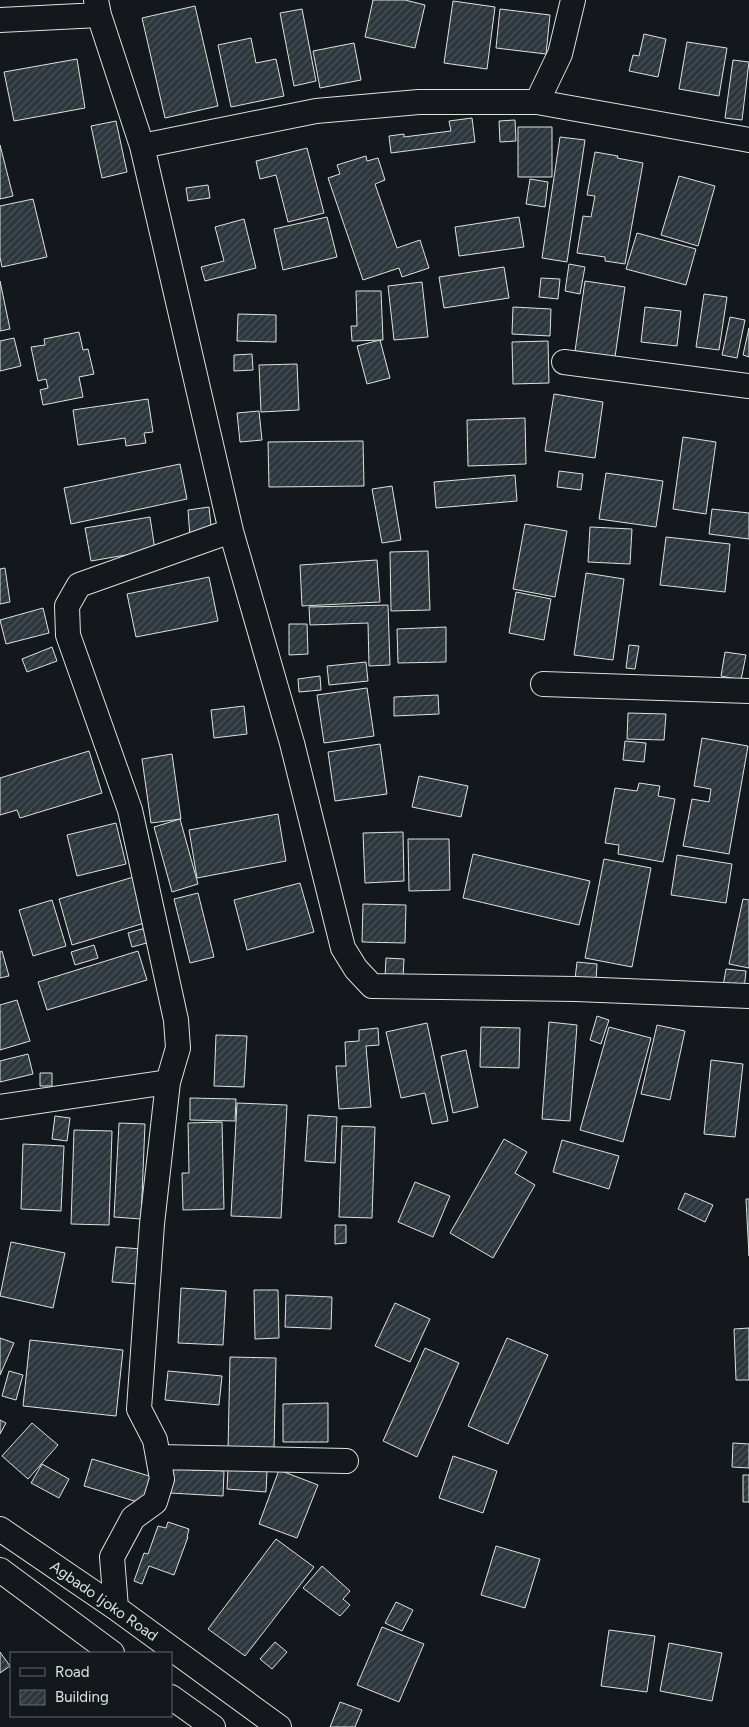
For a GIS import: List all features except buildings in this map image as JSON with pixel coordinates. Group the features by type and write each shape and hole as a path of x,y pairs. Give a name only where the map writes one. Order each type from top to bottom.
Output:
{"street":[{"path":"537,102 560,54 573,0"},
{"path":"0,20 97,8 142,146 232,531 292,743 344,948 356,969 372,986 576,989 749,996"},
{"path":"142,146 316,111 419,102 537,102 749,140"},
{"path":"564,362 749,386"},
{"path":"116,1608 112,1557 133,1518 154,1502 162,1479 154,1440 139,1409 152,1224 168,1082 178,1048 176,1020 130,810 68,635 67,606 79,585 232,531"},
{"path":"543,684 749,691"},
{"path":"0,1106 168,1082"},
{"path":"159,1458 346,1461"},
{"name":"Agbado Ijoko Road","path":"0,1529 116,1608 279,1727"},
{"path":"0,1570 111,1652"},
{"path":"172,1698 213,1727"}]}
